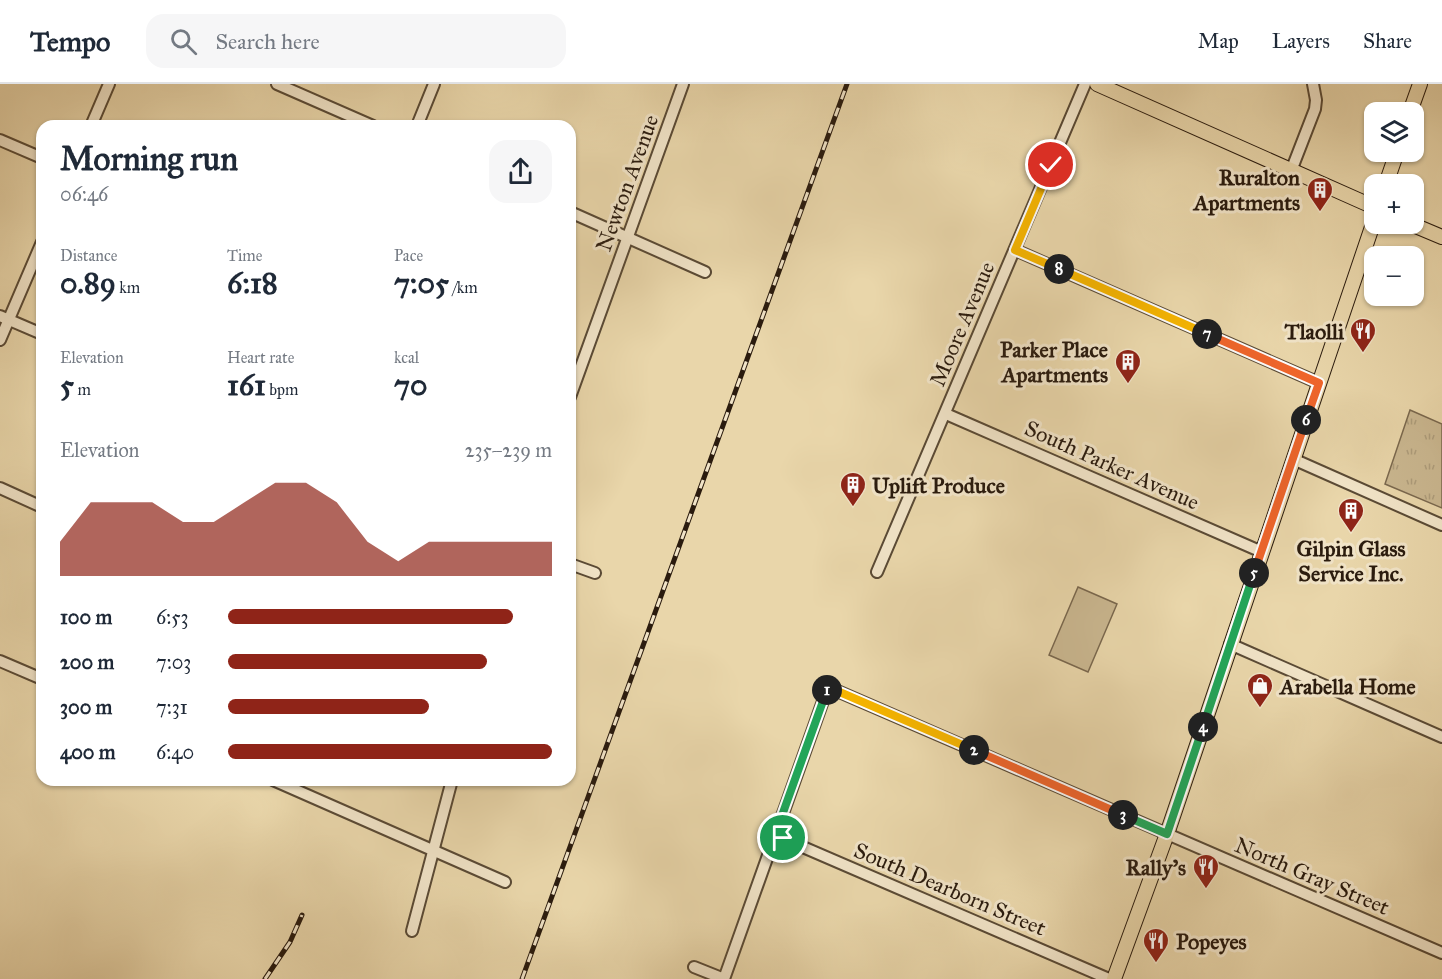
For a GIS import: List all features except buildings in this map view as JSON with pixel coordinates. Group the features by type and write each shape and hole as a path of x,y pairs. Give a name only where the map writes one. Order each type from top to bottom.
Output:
{"main road":[{"path":"1097,84 1364,203"},
{"path":"1414,102 1420,84"},
{"path":"1424,229 1442,237"},
{"path":"1116,978 1167,834 1370,234"}],"street":[{"path":"94,120 109,84"},
{"path":"277,84 359,120"},
{"path":"419,120 434,84"},
{"name":"Newton Avenue","path":"576,378 683,84"},
{"name":"Moore Avenue","path":"877,572 1085,84"},
{"path":"1291,171 1314,109 1316,100 1313,84"},
{"path":"0,140 36,155"},
{"path":"576,215 705,272"},
{"path":"1015,250 1319,383"},
{"path":"0,340 4,318 36,254"},
{"path":"4,318 36,331"},
{"name":"South Parker Avenue","path":"946,414 1262,552"},
{"path":"1293,459 1442,525"},
{"path":"0,488 36,504"},
{"path":"576,566 594,573"},
{"path":"1230,644 1442,737"},
{"path":"0,661 36,676"},
{"name":"North Gray Street","path":"775,835 828,687 1442,953"},
{"path":"287,786 505,882"},
{"path":"412,931 450,786"},
{"path":"694,967 724,979 775,835"},
{"name":"South Dearborn Street","path":"775,835 1116,978"}],"green space":[{"path":"1410,410 1442,424 1442,508 1385,484"},
{"path":"1078,587 1117,604 1088,672 1049,655"}],"railway":[{"path":"522,979 847,84"},
{"path":"265,979 290,942 302,915"}],"place":[{"name":"Ruralton Apartments","path":"1320,213"},
{"name":"Tlaolli","path":"1363,354"},
{"name":"Parker Place Apartments","path":"1128,385"},
{"name":"Uplift Produce","path":"853,508"},
{"name":"Gilpin Glass Service Inc.","path":"1351,534"},
{"name":"Arabella Home","path":"1260,709"},
{"name":"Rally's","path":"1206,890"},
{"name":"Popeyes","path":"1156,964"}],"route":[{"path":"783,838 775,835 828,687 1167,834 1319,383 1015,250 1051,165"}]}
